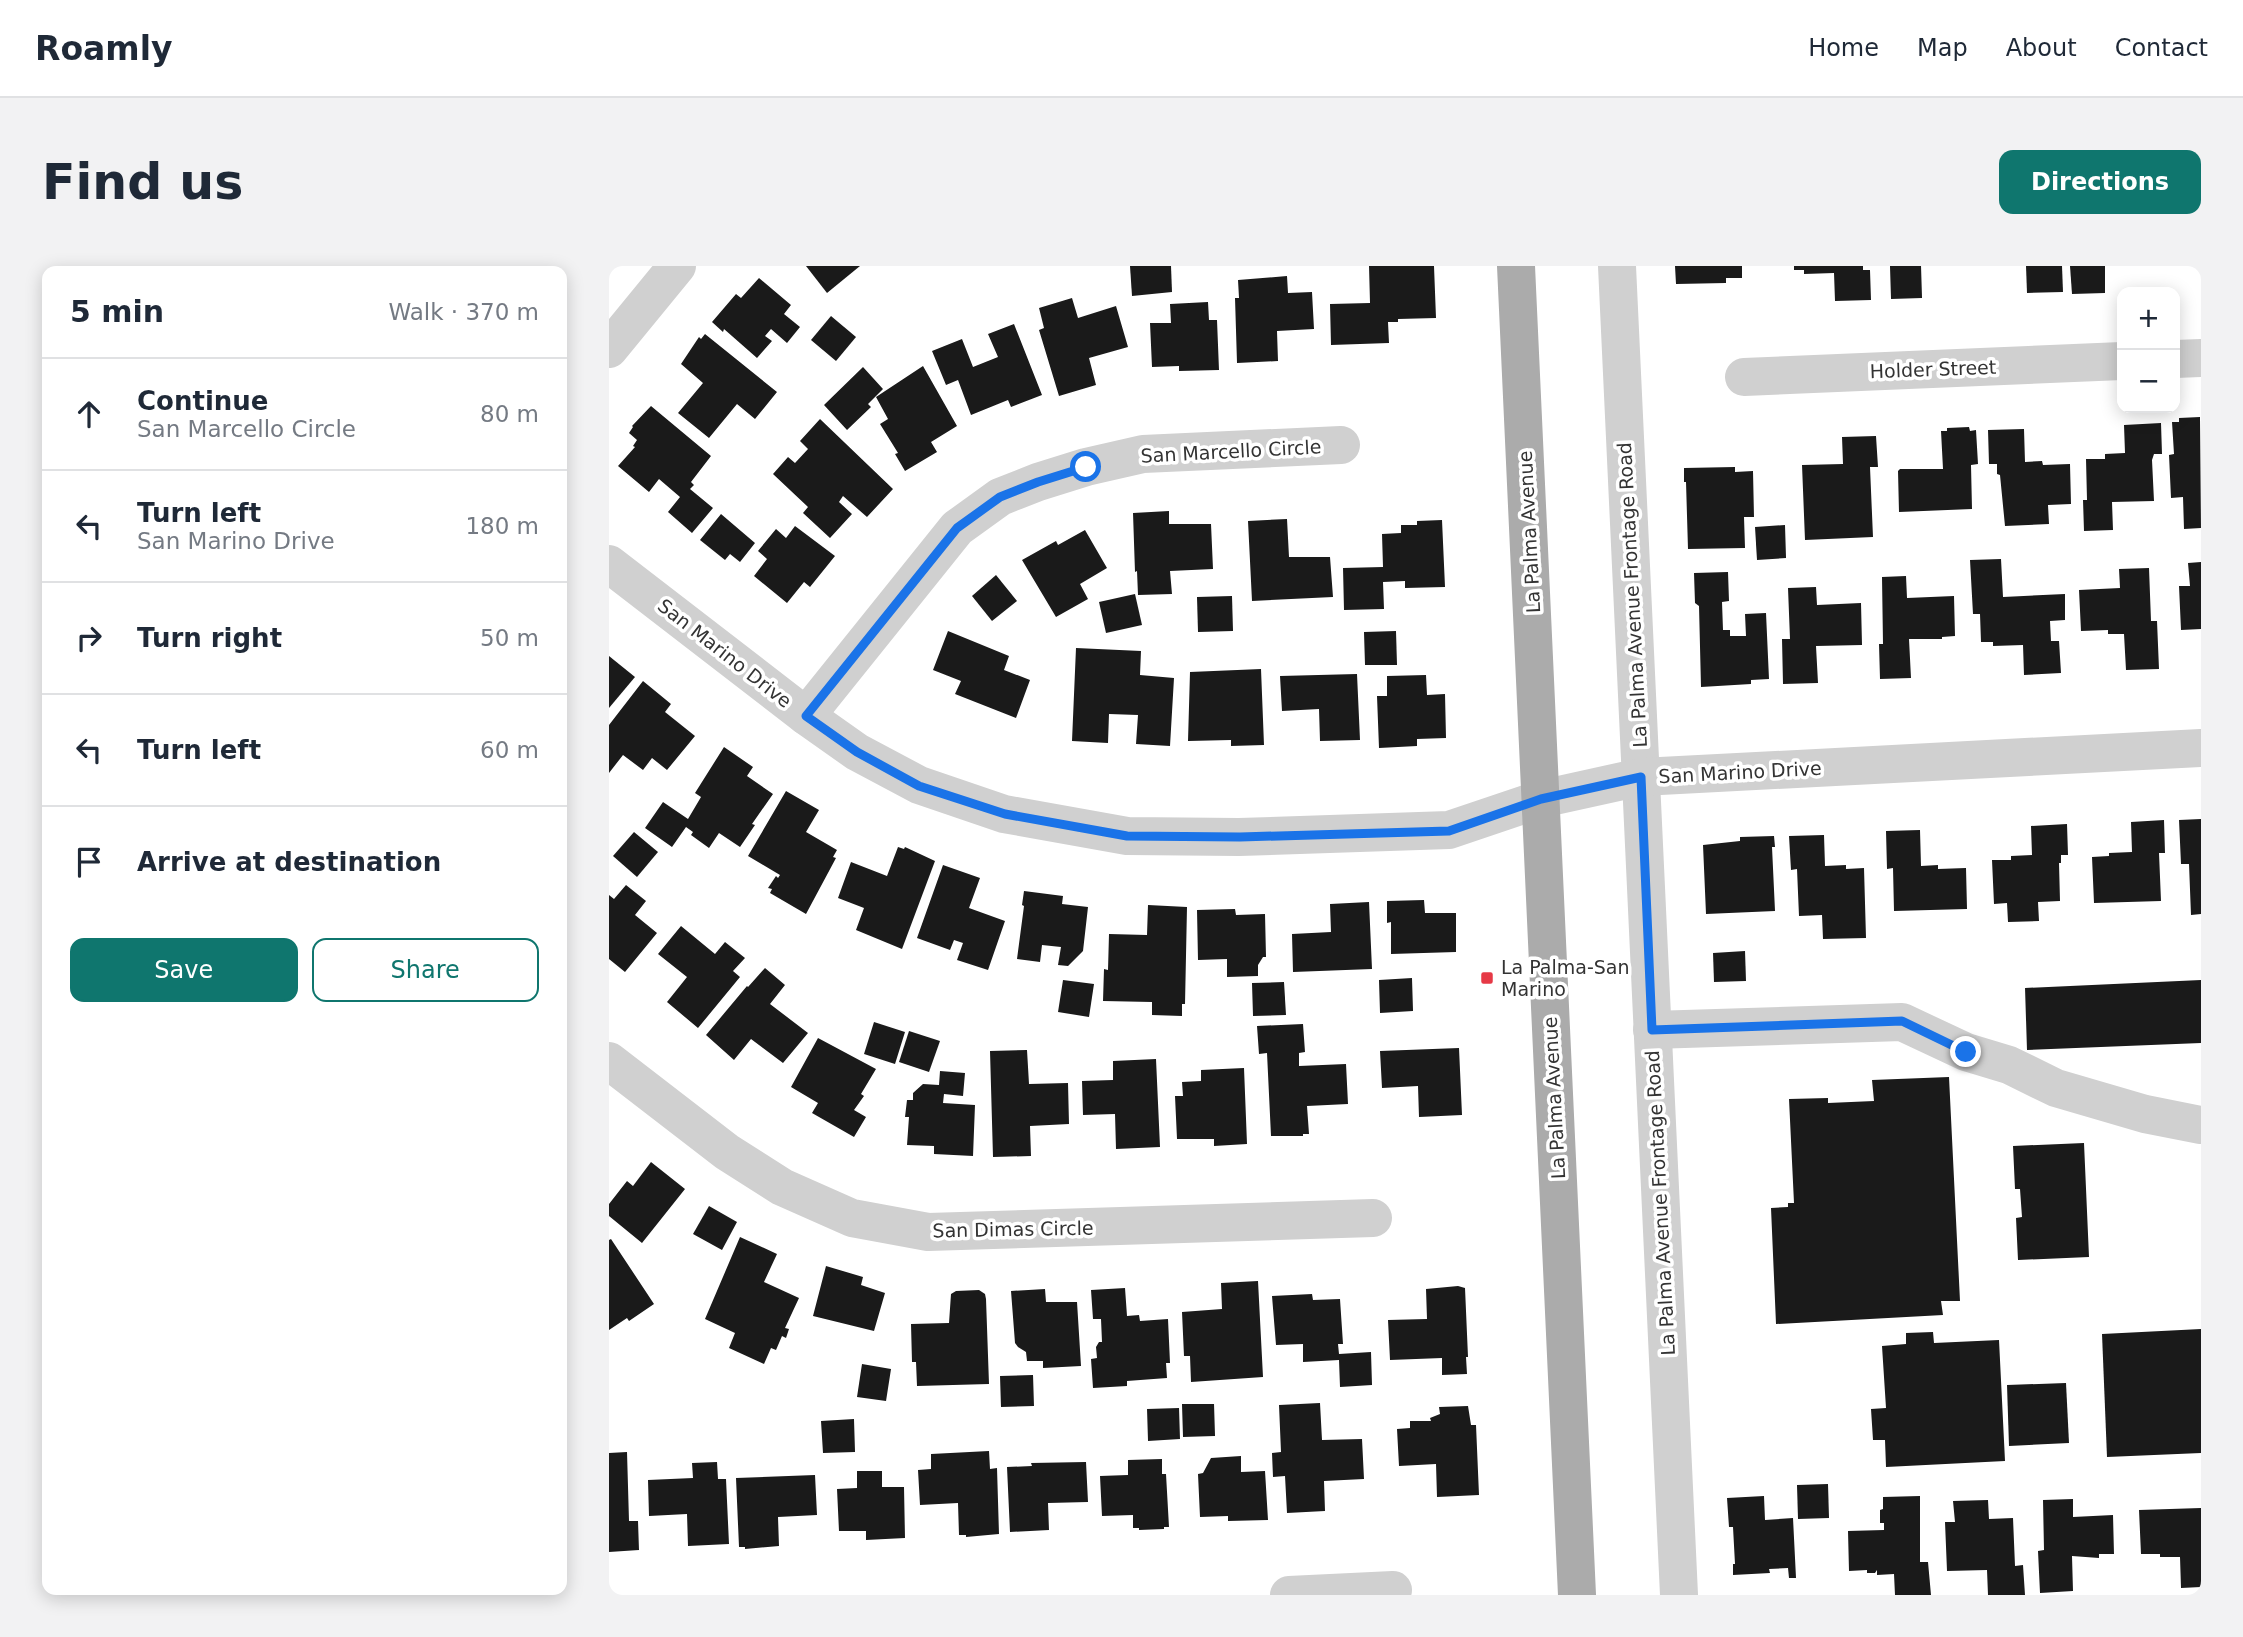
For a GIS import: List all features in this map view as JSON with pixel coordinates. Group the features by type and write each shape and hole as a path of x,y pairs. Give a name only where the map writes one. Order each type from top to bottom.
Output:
{"main road":[{"name":"La Palma Avenue","path":"1516,266 1577,1595"}],"street":[{"path":"609,349 677,266"},
{"name":"La Palma Avenue Frontage Road","path":"1617,266 1679,1595"},
{"path":"2180,359 2201,358"},
{"name":"Holder Street","path":"1744,377 2117,361"},
{"name":"San Marcello Circle","path":"806,716 957,528 1000,497 1086,467 1143,454 1341,445"},
{"name":"San Marino Drive","path":"609,564 806,716 857,752 919,786 1005,814 1127,836 1240,837 1449,831 1541,799 1641,777 2201,748"},
{"path":"1652,1030 1902,1021 1966,1052 2009,1065 2056,1088 2145,1114 2201,1125"},
{"name":"San Dimas Circle","path":"611,1068 727,1152 771,1180 852,1218 928,1232 1373,1218"},
{"path":"1289,1595 1393,1590"}],"building":[{"path":"806,266 860,266 827,293"},
{"path":"1130,266 1171,266 1172,292 1132,296"},
{"path":"1369,266 1434,266 1436,318 1398,319 1398,322 1388,322 1389,343 1331,345 1330,304 1370,303"},
{"path":"1675,266 1742,266 1742,278 1726,278 1726,283 1676,284"},
{"path":"1794,266 1863,266 1863,270 1870,270 1871,300 1835,301 1834,273 1804,274 1804,270 1794,270"},
{"path":"1890,266 1921,266 1922,298 1891,299"},
{"path":"2026,266 2062,266 2063,292 2027,293"},
{"path":"2070,266 2105,266 2105,293 2072,294"},
{"path":"1287,276 1288,293 1312,292 1314,329 1277,331 1278,361 1237,363 1235,298 1239,298 1238,280"},
{"path":"759,278 791,305 784,314 800,327 787,343 771,329 765,336 772,341 757,358 712,322 736,294 741,298"},
{"path":"1072,298 1078,318 1116,306 1128,347 1089,358 1096,385 1059,396 1039,330 1044,328 1039,308"},
{"path":"1208,302 1209,320 1217,320 1219,370 1179,371 1179,366 1152,367 1150,323 1171,323 1170,304"},
{"path":"831,316 856,337 836,361 811,340"},
{"path":"1014,324 1042,395 1011,407 1008,400 971,415 958,380 946,385 932,351 962,339 973,367 998,357 988,334"},
{"path":"705,334 777,392 755,419 737,404 709,438 678,413 703,383 681,364 699,337 701,339"},
{"path":"923,366 957,426 931,442 937,452 905,471 895,454 898,453 880,424 888,419 876,397"},
{"path":"863,367 883,389 868,404 871,407 847,430 824,405"},
{"path":"651,406 711,456 691,482 694,485 690,489 713,508 692,533 668,512 680,497 659,479 649,492 618,466 635,447 633,446 637,440 629,433 632,426"},
{"path":"2200,417 2201,528 2184,529 2183,497 2171,498 2169,455 2174,454 2172,422 2179,422 2179,418"},
{"path":"820,419 893,489 867,517 843,496 839,502 852,514 830,538 803,513 808,507 773,474 788,457 795,463 808,449 800,441"},
{"path":"2161,423 2162,454 2154,454 2152,460 2154,501 2112,502 2113,530 2084,531 2083,500 2087,500 2086,459 2105,459 2105,454 2125,453 2124,425"},
{"path":"1969,427 1970,431 1976,430 1978,464 1971,465 1972,509 1899,512 1898,471 1943,469 1941,431 1947,431 1947,428"},
{"path":"2024,429 2025,462 2042,461 2043,465 2070,464 2071,504 2048,505 2049,524 2005,526 2000,475 1997,474 1997,464 1989,464 1988,430"},
{"path":"1876,436 1878,467 1870,467 1873,537 1805,540 1802,465 1843,464 1842,437"},
{"path":"1735,467 1735,472 1753,471 1754,517 1744,517 1745,548 1688,549 1684,468"},
{"path":"1169,511 1169,524 1211,524 1213,569 1170,571 1172,594 1138,595 1133,513"},
{"path":"721,514 755,543 740,562 730,554 725,560 700,540"},
{"path":"1287,519 1289,557 1330,557 1333,597 1252,601 1248,521"},
{"path":"1442,520 1445,587 1405,588 1405,581 1383,582 1384,609 1344,610 1343,568 1383,567 1382,534 1401,533 1401,525 1417,525 1417,521"},
{"path":"1785,525 1786,558 1757,560 1755,527"},
{"path":"795,526 835,556 810,587 804,582 787,603 754,576 767,559 758,551 776,529 786,538"},
{"path":"1085,530 1107,568 1080,584 1088,599 1056,617 1022,560 1056,541 1058,545"},
{"path":"2001,559 2003,597 2065,594 2065,620 2050,621 2051,641 2059,641 2061,673 2024,675 2023,645 1993,646 1993,642 1981,642 1980,614 1973,614 1970,560"},
{"path":"2201,562 2201,629 2181,630 2179,586 2190,586 2188,563"},
{"path":"2149,568 2151,621 2157,621 2159,669 2126,670 2124,634 2108,634 2108,630 2081,631 2079,590 2120,588 2119,569"},
{"path":"1728,572 1729,601 1722,602 1723,630 1730,630 1730,636 1746,636 1745,614 1766,613 1769,679 1751,680 1751,684 1701,687 1699,606 1695,603 1694,573"},
{"path":"996,575 1017,601 992,621 972,596"},
{"path":"1906,576 1907,598 1954,596 1955,636 1942,639 1909,639 1911,678 1880,679 1879,644 1883,644 1882,577"},
{"path":"1816,587 1817,605 1861,603 1862,645 1816,646 1818,683 1783,684 1782,639 1790,639 1788,588"},
{"path":"1135,594 1142,625 1106,633 1099,602"},
{"path":"1232,596 1233,631 1198,632 1197,597"},
{"path":"948,631 1009,656 1004,670 1030,680 1016,718 955,694 961,681 933,670"},
{"path":"1396,631 1397,665 1365,665 1364,632"},
{"path":"1076,648 1141,651 1140,675 1174,678 1170,746 1136,744 1138,715 1109,714 1108,743 1072,741"},
{"path":"609,656 635,677 609,708"},
{"path":"1261,669 1264,745 1231,746 1231,740 1188,741 1190,672"},
{"path":"1357,674 1360,740 1320,741 1319,709 1282,711 1280,676"},
{"path":"1426,675 1427,695 1445,694 1446,738 1417,739 1417,746 1379,748 1377,696 1387,696 1387,676"},
{"path":"643,681 671,704 665,712 695,736 667,770 652,758 643,770 623,755 609,773 609,725"},
{"path":"724,747 753,767 747,776 773,794 740,847 719,833 709,848 691,835 693,832 686,827 672,847 645,828 663,802 688,819 701,797 695,793"},
{"path":"786,791 819,810 806,832 837,850 833,857 836,858 806,914 770,893 772,889 768,888 776,876 778,878 780,875 748,856"},
{"path":"2201,819 2201,914 2191,915 2189,864 2181,864 2179,820"},
{"path":"2164,820 2165,853 2159,853 2161,901 2094,903 2092,857 2132,852 2131,822"},
{"path":"2067,824 2068,855 2061,855 2059,863 2060,901 2038,902 2039,921 2008,922 2007,903 1994,904 1992,860 2011,860 2011,856 2032,855 2031,826"},
{"path":"1920,830 1921,866 1938,865 1938,869 1966,868 1967,909 1894,911 1893,868 1887,869 1886,831"},
{"path":"634,832 658,852 637,877 613,856"},
{"path":"1824,835 1825,866 1864,868 1866,938 1823,939 1822,915 1799,916 1797,869 1791,870 1789,836"},
{"path":"1774,836 1775,847 1772,847 1775,911 1706,914 1703,845 1740,841 1740,837"},
{"path":"898,847 905,847 935,861 902,949 856,930 864,908 838,898 851,862 887,876"},
{"path":"943,865 980,878 969,908 1005,921 988,970 957,960 963,943 954,940 950,950 917,938"},
{"path":"626,885 646,901 635,915 657,933 625,972 609,959 609,895 614,899"},
{"path":"1024,891 1063,896 1062,904 1088,907 1083,951 1068,966 1058,965 1061,947 1042,945 1040,962 1017,959"},
{"path":"1424,900 1425,913 1456,913 1456,952 1391,954 1391,922 1387,923 1387,901"},
{"path":"1369,902 1372,969 1293,972 1292,934 1331,932 1330,904"},
{"path":"1148,905 1187,907 1185,1004 1182,1004 1182,1016 1152,1015 1152,1002 1103,1001 1104,969 1108,970 1109,934 1147,935"},
{"path":"1235,909 1236,915 1265,914 1266,957 1263,957 1258,965 1258,976 1227,977 1227,959 1198,960 1197,910"},
{"path":"681,926 715,954 725,942 745,958 733,971 740,977 698,1028 667,1002 687,977 658,954"},
{"path":"1745,951 1746,981 1714,982 1713,953"},
{"path":"765,968 785,985 770,1004 808,1033 783,1063 751,1039 734,1060 706,1035"},
{"path":"1412,978 1413,1011 1380,1013 1379,980"},
{"path":"1063,980 1094,984 1089,1017 1058,1012"},
{"path":"2201,980 2201,1043 2027,1050 2025,988"},
{"path":"1284,982 1286,1015 1253,1016 1252,983"},
{"path":"874,1022 905,1032 895,1064 864,1054"},
{"path":"1303,1024 1305,1052 1299,1053 1299,1066 1346,1064 1348,1104 1307,1106 1309,1134 1271,1136 1267,1053 1259,1054 1257,1026"},
{"path":"909,1031 940,1041 929,1072 899,1062"},
{"path":"818,1038 876,1069 861,1094 864,1096 854,1110 866,1117 854,1137 812,1113 818,1103 791,1087"},
{"path":"1459,1048 1462,1115 1419,1117 1418,1086 1382,1088 1380,1051"},
{"path":"1027,1050 1029,1084 1068,1083 1069,1124 1030,1126 1031,1156 993,1157 990,1051"},
{"path":"1156,1059 1160,1147 1116,1149 1115,1114 1083,1115 1082,1081 1113,1080 1113,1061"},
{"path":"1244,1068 1247,1144 1214,1146 1214,1139 1177,1139 1175,1096 1183,1096 1182,1082 1201,1081 1201,1070"},
{"path":"940,1071 965,1073 963,1096 944,1094 943,1103 975,1105 973,1156 934,1154 934,1146 907,1145 907,1100 913,1100 913,1093 923,1084 939,1085"},
{"path":"1949,1077 1960,1301 1941,1301 1943,1315 1776,1324 1771,1208 1788,1207 1788,1203 1794,1203 1789,1099 1828,1098 1828,1103 1874,1101 1872,1080"},
{"path":"2084,1143 2089,1257 2018,1260 2016,1218 2022,1217 2020,1189 2015,1189 2013,1146"},
{"path":"651,1162 685,1189 642,1243 609,1216 609,1204 627,1181 633,1186"},
{"path":"709,1206 737,1222 722,1250 693,1234"},
{"path":"740,1237 777,1254 764,1282 799,1298 785,1328 789,1329 786,1338 782,1336 776,1350 771,1348 764,1364 729,1348 735,1333 705,1319"},
{"path":"611,1239 654,1304 629,1321 627,1318 609,1330 609,1240"},
{"path":"826,1266 863,1277 861,1285 885,1293 874,1331 813,1316"},
{"path":"1258,1281 1263,1377 1191,1382 1190,1356 1184,1356 1182,1312 1222,1309 1221,1283"},
{"path":"1458,1286 1465,1288 1467,1374 1442,1375 1442,1358 1390,1360 1388,1320 1427,1319 1426,1289"},
{"path":"1125,1288 1127,1316 1139,1315 1140,1321 1168,1319 1170,1363 1166,1363 1167,1378 1127,1381 1127,1386 1093,1388 1091,1359 1097,1358 1096,1347 1102,1342 1101,1319 1093,1319 1091,1290"},
{"path":"1045,1289 1046,1302 1077,1302 1081,1366 1043,1368 1043,1361 1027,1361 1026,1352 1015,1343 1011,1291"},
{"path":"979,1290 985,1294 986,1299 989,1384 917,1386 916,1362 912,1362 911,1324 949,1323 951,1294 956,1291"},
{"path":"1312,1294 1313,1300 1340,1299 1343,1344 1338,1344 1339,1354 1371,1352 1372,1385 1340,1387 1339,1360 1303,1362 1303,1344 1276,1345 1272,1296"},
{"path":"2201,1329 2201,1453 2107,1457 2102,1334"},
{"path":"1933,1332 1934,1343 1999,1340 2005,1461 1886,1467 1885,1440 1873,1440 1871,1409 1886,1408 1882,1346 1906,1344 1906,1333"},
{"path":"862,1364 891,1369 886,1401 857,1397"},
{"path":"1033,1375 1034,1406 1001,1407 1000,1376"},
{"path":"2066,1383 2069,1443 2009,1446 2007,1385"},
{"path":"1320,1403 1322,1440 1362,1439 1364,1479 1324,1481 1325,1511 1287,1513 1285,1476 1273,1477 1272,1453 1281,1452 1279,1405"},
{"path":"1182,1404 1214,1404 1215,1436 1183,1437"},
{"path":"1468,1406 1471,1425 1476,1425 1479,1495 1437,1497 1436,1464 1399,1466 1397,1429 1410,1428 1410,1421 1431,1421 1430,1418 1440,1414 1439,1407"},
{"path":"1179,1408 1180,1439 1148,1441 1147,1409"},
{"path":"854,1419 855,1452 823,1453 821,1421"},
{"path":"989,1451 990,1469 997,1468 999,1534 966,1537 959,1535 958,1503 920,1505 918,1470 931,1469 931,1454"},
{"path":"627,1452 629,1521 638,1521 639,1550 609,1552 609,1453"},
{"path":"1241,1456 1241,1472 1265,1471 1268,1520 1228,1521 1228,1516 1200,1517 1198,1474 1203,1473 1211,1458"},
{"path":"1162,1459 1162,1474 1166,1474 1169,1527 1139,1530 1133,1528 1133,1515 1102,1516 1100,1476 1128,1475 1128,1460"},
{"path":"717,1462 718,1479 726,1479 729,1544 688,1546 687,1514 649,1516 648,1480 693,1478 692,1463"},
{"path":"1086,1462 1088,1502 1048,1503 1049,1530 1010,1532 1007,1467 1032,1466 1031,1463"},
{"path":"857,1471 882,1471 882,1487 904,1487 905,1538 866,1540 866,1531 839,1531 837,1489 857,1488"},
{"path":"815,1475 817,1515 778,1517 779,1546 745,1549 739,1547 736,1478"},
{"path":"1828,1484 1829,1518 1798,1519 1797,1485"},
{"path":"1764,1496 1765,1520 1793,1518 1796,1578 1789,1578 1788,1568 1769,1569 1770,1573 1733,1575 1733,1527 1729,1527 1727,1498"},
{"path":"1920,1496 1920,1562 1928,1562 1931,1595 1895,1595 1894,1574 1877,1575 1877,1570 1875,1573 1867,1573 1867,1570 1849,1571 1848,1531 1884,1530 1884,1523 1880,1523 1883,1497"},
{"path":"2073,1499 2073,1517 2113,1515 2114,1554 2099,1554 2099,1558 2072,1556 2073,1591 2040,1593 2038,1551 2044,1550 2043,1500"},
{"path":"1988,1500 1989,1519 2013,1518 2015,1566 2023,1565 2025,1595 1988,1595 1987,1570 1947,1571 1945,1522 1955,1522 1953,1501"},
{"path":"2201,1508 2201,1587 2181,1588 2180,1557 2141,1554 2139,1510"}],"place":[{"name":"La Palma-San Marino","path":"1487,978"}],"route":[{"path":"1086,467 1000,497 957,528 806,716 857,752 919,786 1005,814 1127,836 1240,837 1449,831 1541,799 1641,777 1652,1030 1902,1021 1966,1052"}]}
